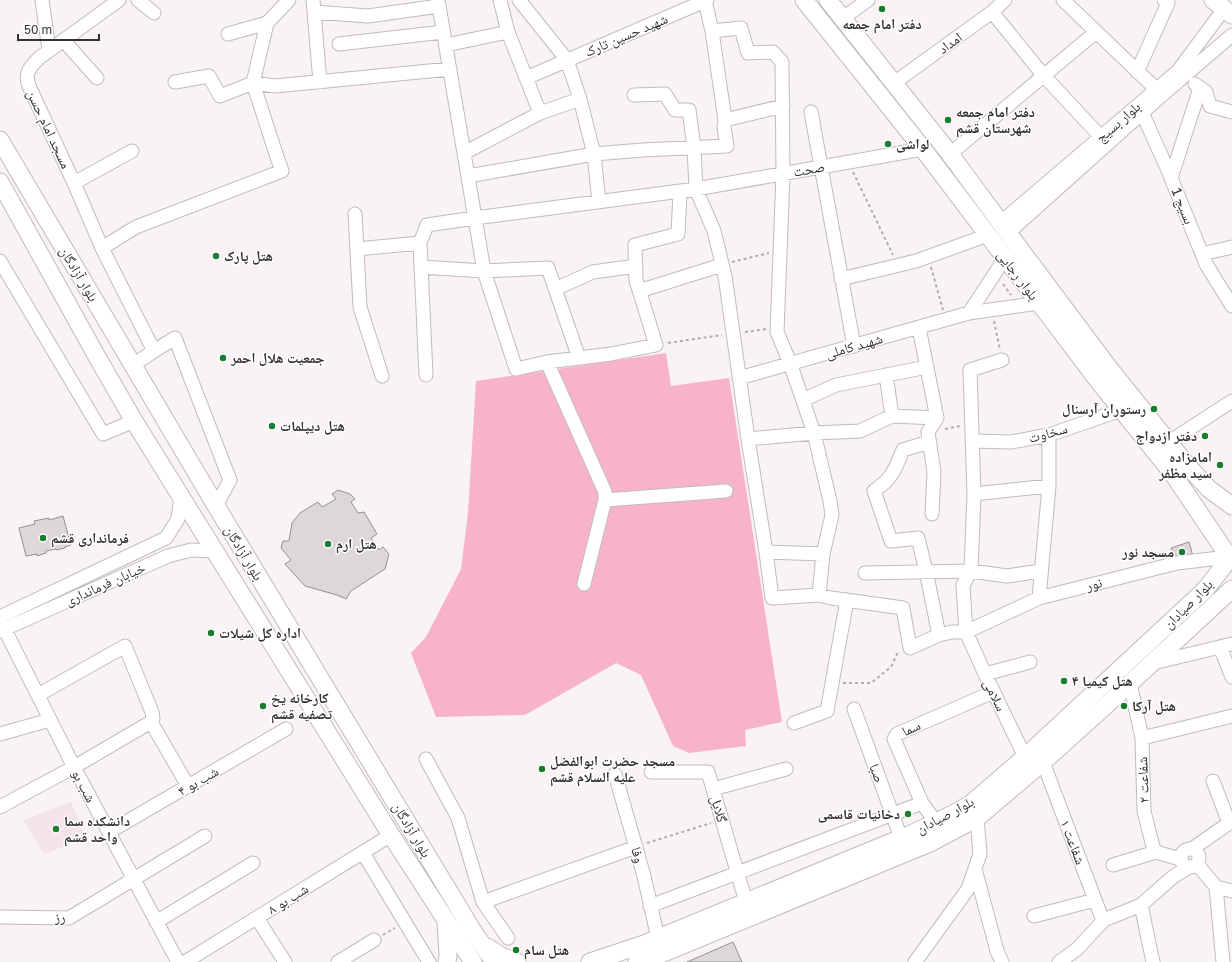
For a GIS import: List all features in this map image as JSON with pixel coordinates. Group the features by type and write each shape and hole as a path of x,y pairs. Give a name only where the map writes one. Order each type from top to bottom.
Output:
{"main road":[{"name":"بلوار رجایی","path":"804,0 923,149 1121,410 1173,474 1229,559"},
{"name":"بلوار رجایی","path":"828,0 950,154 1109,368 1209,489 1232,506"},
{"path":"879,94 894,84"},
{"name":"بلوار آزادگان","path":"0,140 216,506 463,915 494,962"},
{"name":"بلوار آزادگان","path":"0,182 134,421 391,835 473,962"},
{"path":"96,355 119,341"},
{"path":"1229,559 1229,542 1232,537"},
{"name":"بلوار صیادان","path":"647,951 746,902 901,838 969,805 1025,757 1205,590 1229,559"},
{"name":"بلوار صیادان","path":"590,962 647,951 930,843 977,818 1043,762 1232,589"},
{"path":"343,758 362,747"},
{"path":"446,922 447,962"},
{"path":"482,944 503,957 517,962"}],"street":[{"path":"42,0 49,50"},
{"name":"مسجد امام حسن","path":"120,0 39,58 29,68 27,81 102,248 154,351"},
{"path":"138,0 154,13"},
{"path":"228,34 267,23 289,0"},
{"path":"500,0 508,32 540,113"},
{"path":"519,0 567,60 580,99 594,154 599,202"},
{"path":"468,176 594,154 727,146 724,127 725,120 706,0"},
{"name":"شهید حسین تارک","path":"526,78 706,0"},
{"path":"843,18 868,0"},
{"name":"امداد","path":"894,84 992,12 1005,0"},
{"path":"1063,0 1156,89"},
{"path":"1137,72 1168,3 1164,0"},
{"path":"320,82 313,6 368,16 438,3 484,271 516,369 547,362 611,354 656,345 636,280 635,246 678,234 680,192"},
{"name":"بلوار بسیج","path":"1004,228 1101,137 1140,109 1156,89 1181,74 1223,8"},
{"path":"992,12 1044,76 1101,137"},
{"path":"102,248 136,227 282,171 253,83 267,23"},
{"path":"712,31 741,28 748,53 773,52 782,62 783,174 777,332 790,363 814,433 830,501 832,516 823,554 819,595"},
{"path":"339,44 444,38 508,32"},
{"path":"950,154 1096,32"},
{"name":"بلوار بسیج","path":"1004,228 1181,74 1232,35"},
{"path":"64,41 97,78"},
{"path":"175,82 209,76 220,96 253,83 275,86 450,69"},
{"path":"1181,74 1206,92 1210,106 1232,112"},
{"path":"1171,178 1200,88"},
{"path":"634,95 665,94 675,110 689,110 694,148 696,189 714,231 725,276 772,598 819,595 903,608 910,648 939,635 952,632 966,632 963,585 972,571 974,494 970,370 1002,360"},
{"path":"464,154 540,113 580,99"},
{"path":"725,120 783,106"},
{"name":"بسیج 1","path":"1140,109 1171,178 1206,264 1232,306"},
{"path":"811,112 854,346"},
{"name":"صحت","path":"420,243 427,225 680,192 923,149"},
{"path":"74,183 132,151"},
{"path":"355,214 360,307 382,376"},
{"path":"842,279 916,261 988,235"},
{"path":"357,248 420,243 426,375"},
{"path":"1202,254 1232,247"},
{"path":"969,313 1005,258"},
{"path":"0,261 103,434 134,421"},
{"path":"639,291 722,265"},
{"path":"555,289 593,272 636,266"},
{"path":"421,267 484,271 548,268 579,358"},
{"name":"شهید کاملی","path":"739,378 969,313 1039,303"},
{"path":"919,328 937,418 928,437 934,472 932,514"},
{"path":"133,365 175,338 230,480 216,506"},
{"path":"547,362 605,492 605,500 584,584"},
{"path":"803,400 836,385 927,367"},
{"path":"886,375 892,416"},
{"path":"1169,442 1232,401"},
{"name":"سخاوت","path":"972,441 1010,442 1049,435 1121,410"},
{"path":"748,439 814,433 860,431 892,416 937,418"},
{"path":"1039,598 1049,486 1049,435"},
{"path":"928,437 903,450 892,476 874,491 891,541 918,538 939,635"},
{"path":"974,494 1049,486"},
{"path":"605,500 726,491"},
{"name":"خیابان فرمانداری","path":"0,617 166,538 178,519 181,497"},
{"name":"خیابان فرمانداری","path":"2,630 168,556 191,550 214,551"},
{"path":"766,552 823,554"},
{"name":"نور","path":"966,632 1039,598 1177,563 1229,559"},
{"path":"865,573 972,571 1007,576 1042,571"},
{"path":"794,723 827,712 847,600"},
{"name":"شب بو","path":"2,630 38,695 74,767 176,961"},
{"name":"سلامی","path":"966,632 1025,757"},
{"path":"1151,664 1226,645 1232,677"},
{"path":"38,695 124,646 151,717 188,786"},
{"path":"985,674 1030,662"},
{"name":"شفاعت ۲","path":"1130,683 1142,738 1144,811 1152,843 1156,852"},
{"name":"سما","path":"936,822 922,804 894,739 897,734 993,692"},
{"name":"صبا","path":"854,709 901,838"},
{"path":"1142,738 1232,716"},
{"path":"0,807 74,767 151,717"},
{"path":"0,734 50,720"},
{"name":"شب بو ۴","path":"109,832 286,729"},
{"path":"426,759 458,818 483,902 508,938"},
{"name":"شفاعت ۱","path":"1043,762 1103,921"},
{"path":"713,788 786,769"},
{"name":"گلایل","path":"651,772 708,772 746,902"},
{"name":"وفا","path":"615,774 636,847 650,906 647,951"},
{"path":"1059,962 1077,949 1108,917 1141,905 1188,863 1199,858 1198,854 1192,849 1231,822 1213,781"},
{"path":"650,906 922,804"},
{"path":"918,960 968,889 980,854 977,818"},
{"name":"شب بو ۸","path":"176,961 257,918 391,835"},
{"name":"رز","path":"0,916 69,918 205,836"},
{"path":"483,902 636,847"},
{"path":"1113,865 1156,852 1188,863 1216,887 1232,892"},
{"path":"363,853 429,962"},
{"path":"156,922 253,863"},
{"path":"975,869 997,951 1002,962"},
{"path":"1216,887 1223,962"},
{"path":"1034,916 1095,900"},
{"path":"1141,905 1153,962"},
{"path":"257,918 285,962"},
{"path":"338,962 374,940"}],"path":[{"path":"848,162 898,266"},
{"path":"722,265 780,250"},
{"path":"928,257 945,320"},
{"path":"995,273 1019,306"},
{"path":"992,310 1002,360"},
{"path":"656,345 777,328"},
{"path":"928,437 972,424"},
{"path":"832,683 871,683 890,667 898,652 910,648"},
{"path":"636,847 722,819"},
{"path":"374,940 404,922"}],"shaded area":[{"path":"666,353 671,386 729,378 782,722 745,730 746,746 689,753 673,746 641,675 616,663 525,715 436,717 411,653 426,637 461,569 468,513 476,381"},
{"name":"دانشکده سما واحد قشم","path":"71,802 86,838 44,854 23,820"}],"building":[{"name":"هتل ارم","path":"338,490 350,494 355,499 351,502 358,513 364,512 377,534 371,538 379,550 383,547 389,554 385,569 351,591 346,599 305,586 285,564 291,560 281,548 283,541 289,541 292,523 300,513 318,502 322,507 336,499 332,494"},
{"path":"63,516 71,545 57,550 46,551 46,553 37,556 37,554 26,556 19,528 35,524 34,521 49,518 49,520"},
{"name":"مسجد نور","path":"1189,542 1193,556 1176,562 1171,548"},
{"path":"733,942 742,962 687,962"}],"place":[{"name":"دفتر امام جمعه","path":"882,9"},
{"name":"دفتر امام جمعه شهرستان قشم","path":"948,120"},
{"name":"لواشی","path":"888,144"},
{"name":"هتل پارک","path":"216,256"},
{"name":"جمعیت هلال احمر","path":"223,358"},
{"name":"رستوران آرسنال","path":"1154,409"},
{"name":"هتل دیپلمات","path":"272,426"},
{"name":"دفتر ازدواج","path":"1205,436"},
{"name":"امامزاده سید مظفر","path":"1220,465"},
{"name":"فرمانداری قشم","path":"43,538"},
{"name":"هتل ارم","path":"328,544"},
{"name":"مسجد نور","path":"1182,552"},
{"name":"اداره کل شیلات","path":"211,633"},
{"name":"هتل کیمیا ۴","path":"1064,681"},
{"name":"کارخانه یخ تصفیه قشم","path":"263,706"},
{"name":"هتل آرکا","path":"1124,706"},
{"name":"مسجد حضرت ابوالفضل علیه السلام قشم","path":"542,769"},
{"name":"دخانیات قاسمی","path":"908,814"},
{"name":"دانشکده سما واحد قشم","path":"56,829"},
{"name":"هتل سام","path":"516,950"}]}
